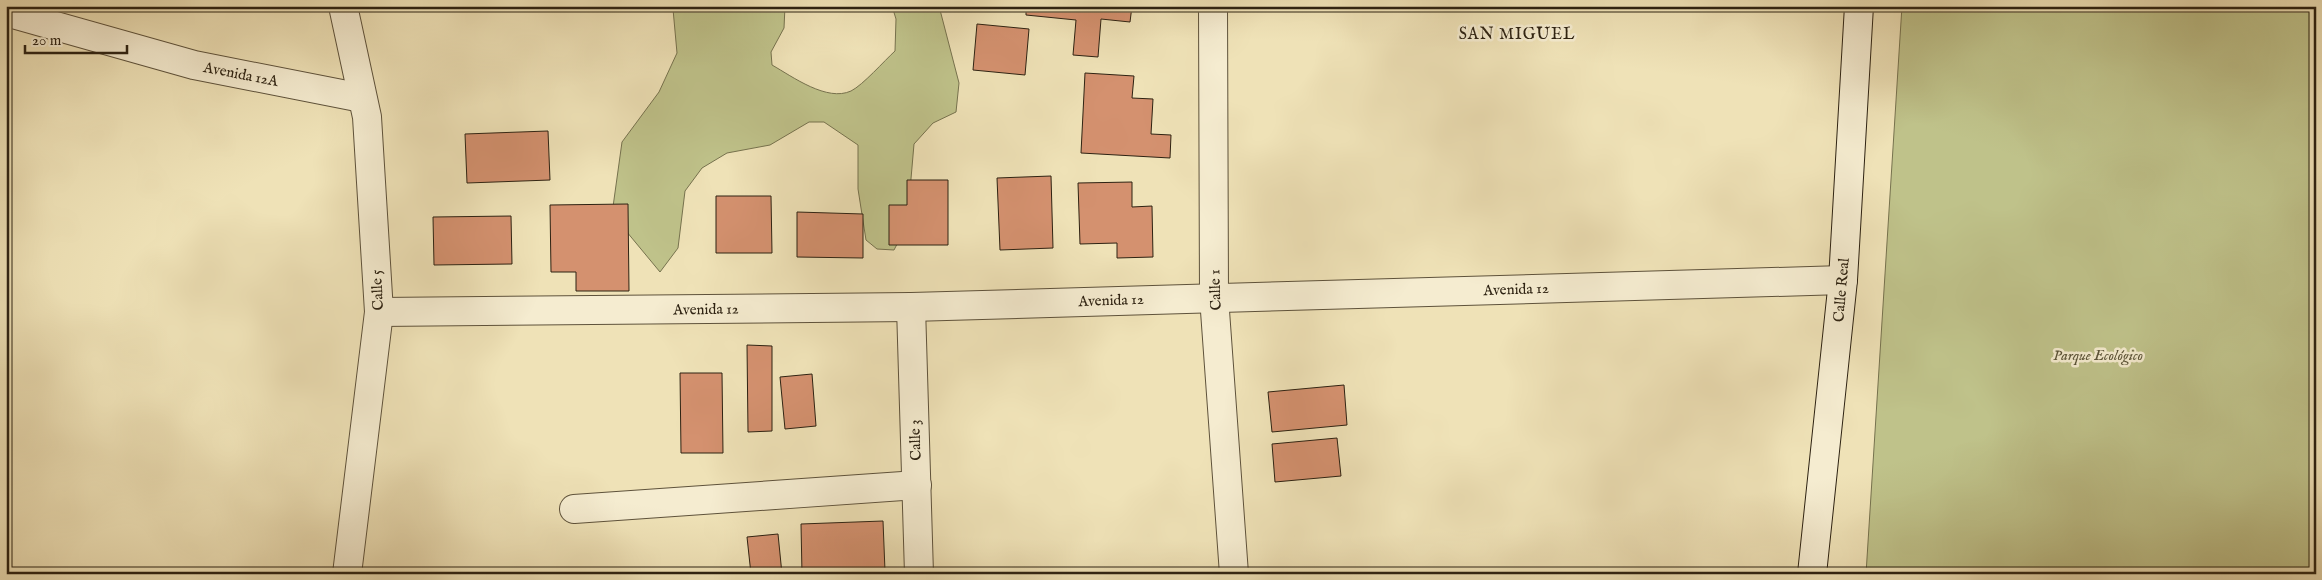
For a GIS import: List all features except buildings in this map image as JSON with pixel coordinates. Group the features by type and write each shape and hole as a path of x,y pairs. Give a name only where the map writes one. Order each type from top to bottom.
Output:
{"street":[{"name":"Calle 5","path":"343,6 367,117 379,312 348,574"},
{"name":"Calle 1","path":"1213,6 1214,297 1234,574"},
{"name":"Calle Real","path":"1812,574 1843,280 1860,6"},
{"name":"Avenida 12A","path":"6,12 194,65 362,98"},
{"name":"Avenida 12","path":"379,312 911,307 1843,280"},
{"name":"Calle 3","path":"911,307 919,574"},
{"path":"574,509 917,485"}],"green space":[{"path":"669,6 785,6 784,28 771,52 772,65 810,87 821,91 842,94 851,91 861,84 895,51 896,19 892,6 939,6 959,83 956,112 933,123 914,144 907,225 894,250 877,249 866,240 858,189 858,145 824,122 809,122 770,145 727,153 702,168 685,191 678,248 660,272 612,214 622,142 659,92 677,53 673,9"},
{"name":"Parque Ecológico","path":"1902,6 2316,6 2316,574 1866,574"}],"district":[{"name":"SAN MIGUEL","path":"1517,33"}]}
